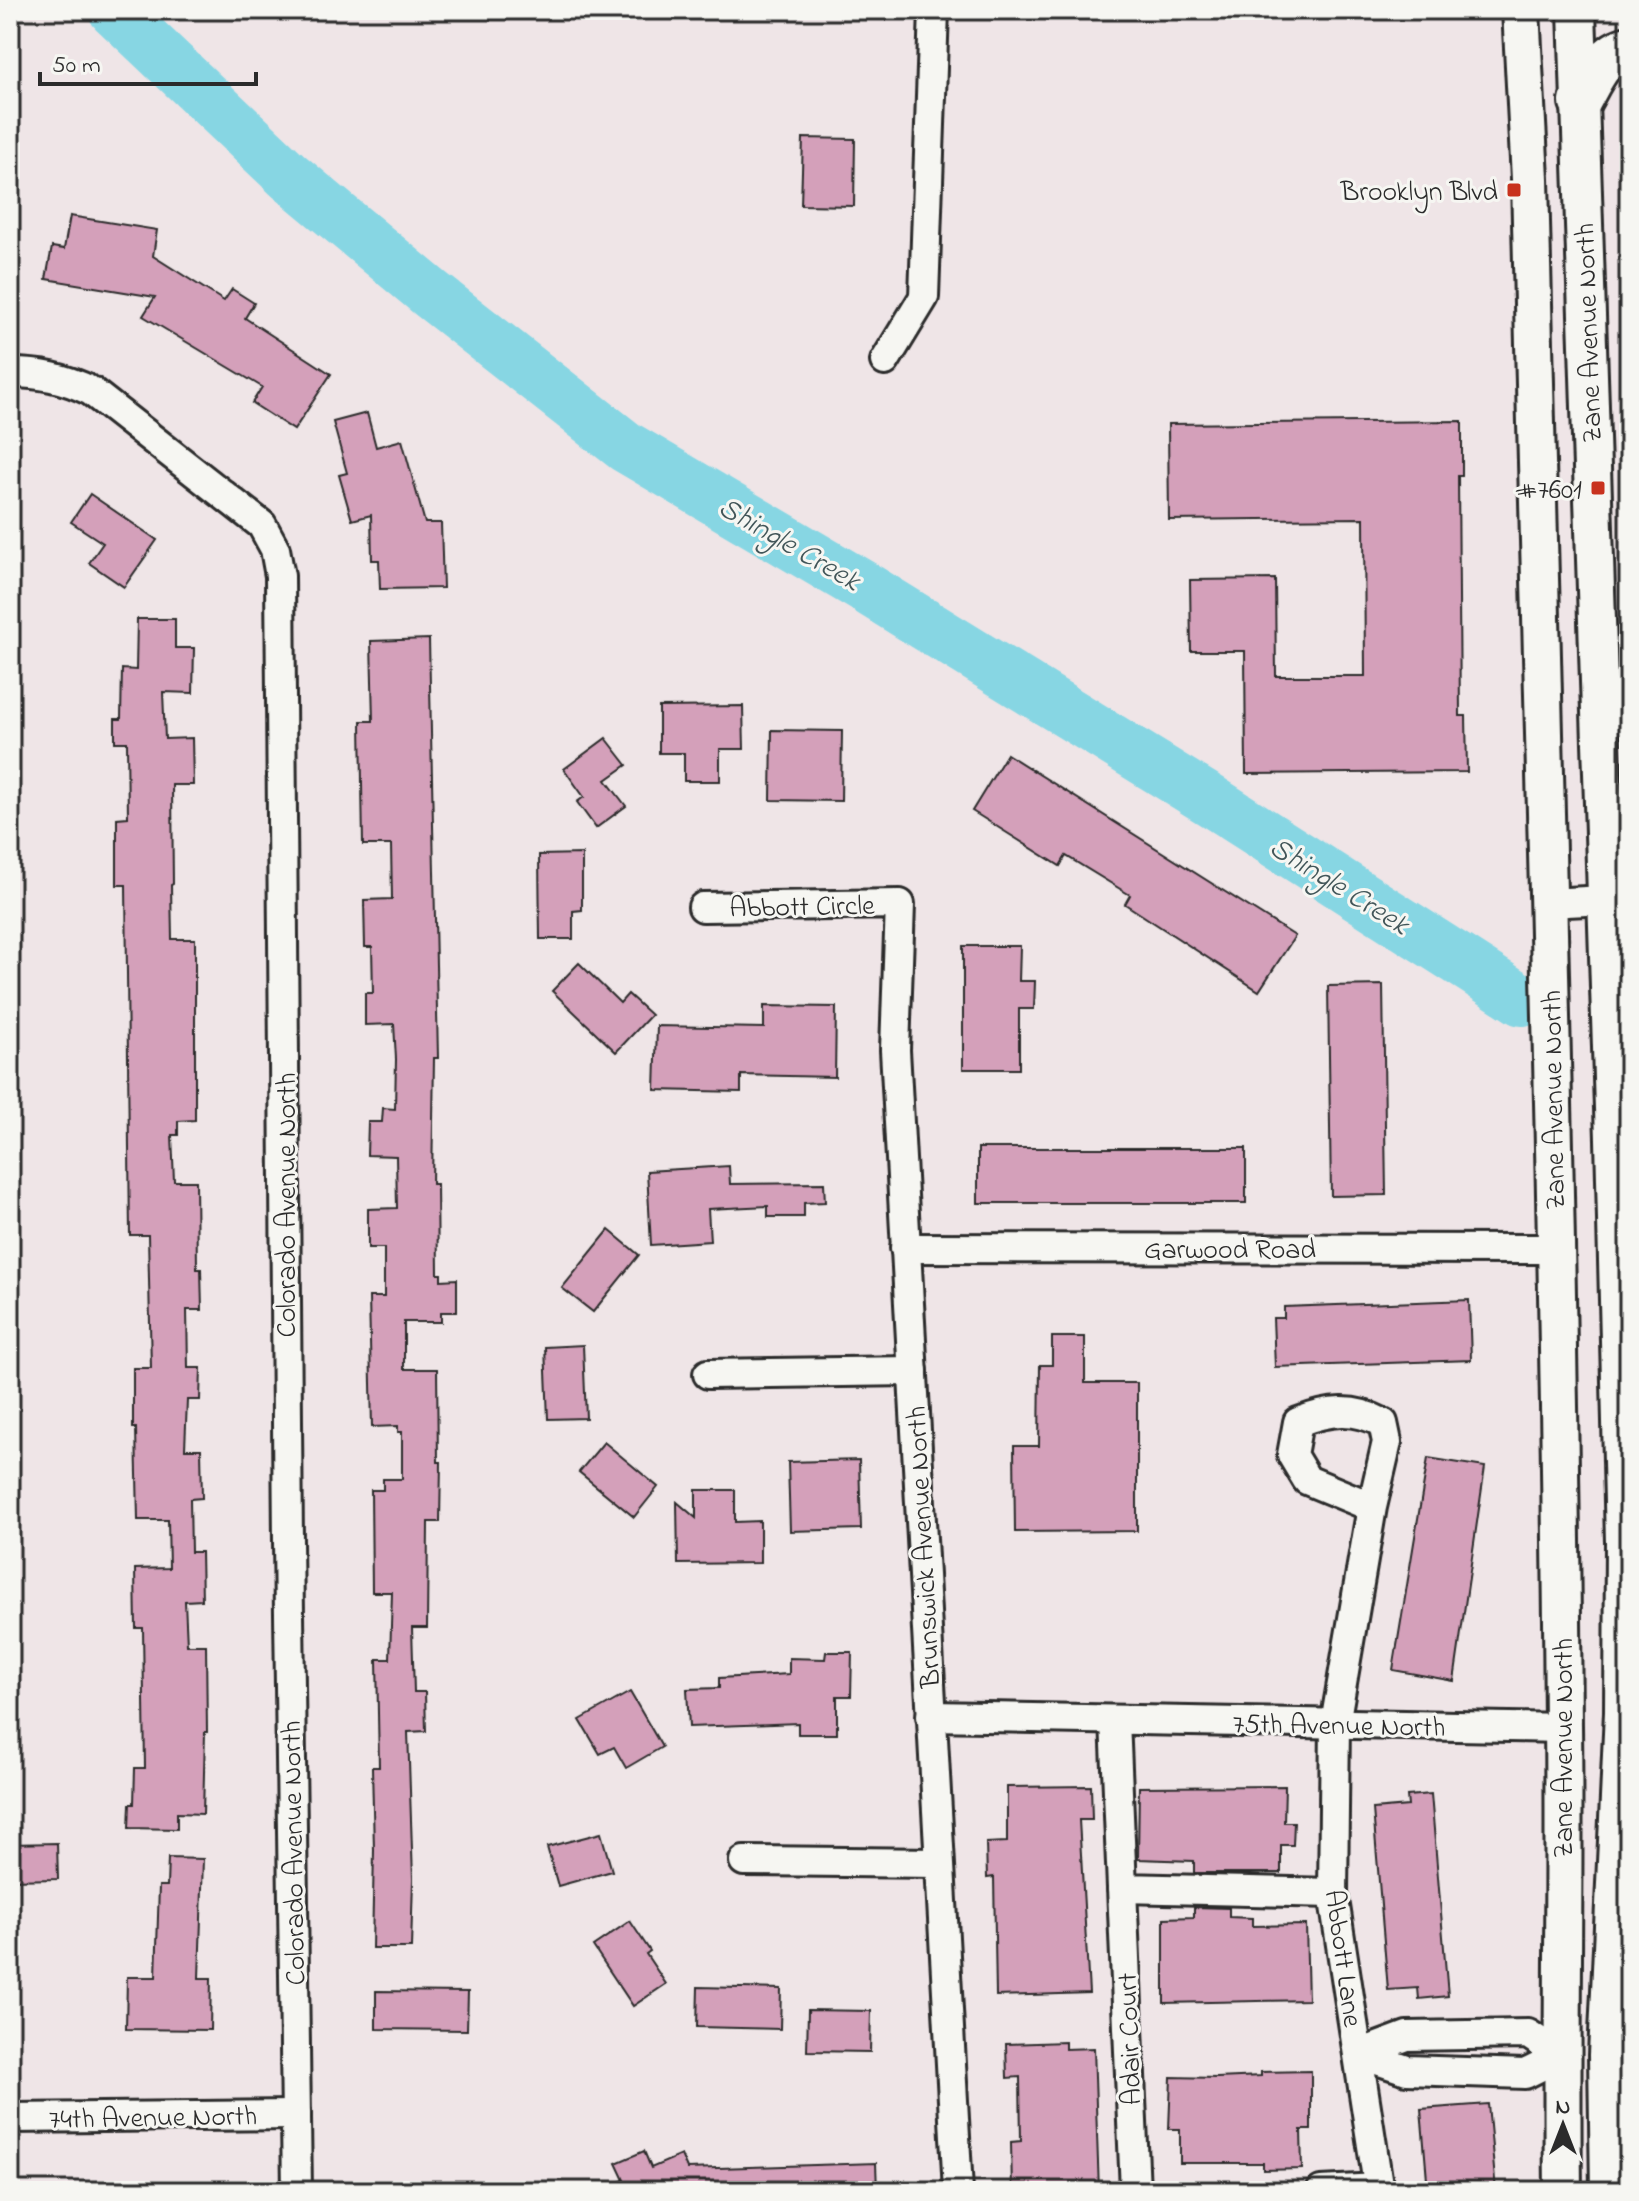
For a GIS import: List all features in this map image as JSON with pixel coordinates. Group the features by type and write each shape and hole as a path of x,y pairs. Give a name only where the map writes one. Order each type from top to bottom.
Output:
{"main road":[{"path":"1580,102 1600,66 1620,49 1629,47"}],"street":[{"path":"885,361 924,297 934,10"},
{"name":"Zane Avenue North","path":"1521,10 1530,179 1555,1249 1564,1728 1563,2191"},
{"name":"Zane Avenue North","path":"1577,10 1618,902 1610,1011 1626,1711 1618,2055 1609,2191"},
{"name":"Colorado Avenue North","path":"10,373 65,378 91,391 262,525 275,549 280,576 297,2191"},
{"path":"1547,903 1618,902"},
{"name":"Abbott Circle","path":"703,907 900,904"},
{"name":"Brunswick Avenue North","path":"900,904 895,1050 958,2191"},
{"name":"Garwood Road","path":"905,1248 1555,1249"},
{"path":"708,1374 913,1371"},
{"name":"Abbott Lane","path":"1372,1507 1335,1724 1333,1893 1378,2190"},
{"name":"75th Avenue North","path":"931,1716 1564,1728"},
{"path":"1115,1720 1122,1888 1333,1893"},
{"path":"744,1861 939,1863"},
{"name":"Adair Court","path":"1122,1888 1135,2191"},
{"path":"1359,2054 1407,2036 1528,2034 1561,2056"},
{"path":"1359,2054 1407,2070 1525,2074 1561,2056 1618,2055"},
{"name":"74th Avenue North","path":"10,2118 296,2115"},
{"path":"1321,2191 1378,2190"}],"building":[{"path":"803,138 855,139 854,206 801,205"},
{"path":"70,216 157,230 153,256 224,301 232,289 254,303 245,318 331,374 294,430 252,403 262,387 143,316 155,297 46,279 52,247 64,249"},
{"path":"367,413 376,447 402,440 425,523 441,523 443,588 380,589 379,560 372,560 371,515 352,520 339,475 347,473 333,422"},
{"path":"1462,421 1462,476 1458,476 1460,716 1466,716 1467,772 1246,774 1245,651 1191,651 1190,580 1275,579 1276,676 1365,676 1364,518 1169,520 1168,424"},
{"path":"90,494 157,540 124,587 89,563 103,543 71,522"},
{"path":"137,619 175,619 175,648 194,648 193,693 163,692 165,739 192,738 193,785 172,785 171,885 172,939 195,939 195,1120 178,1121 178,1135 172,1135 174,1181 196,1181 197,1269 201,1269 202,1310 187,1310 188,1368 201,1368 200,1400 187,1400 185,1449 201,1449 202,1498 190,1499 191,1552 201,1552 202,1600 185,1601 187,1645 206,1645 207,1732 203,1814 177,1813 177,1829 129,1828 130,1804 134,1804 135,1768 145,1768 143,1628 136,1628 135,1569 169,1568 168,1520 138,1520 136,1428 133,1428 133,1368 151,1368 148,1235 130,1235 126,885 117,885 117,818 128,817 127,742 115,742 115,719 121,719 122,669 136,670"},
{"path":"429,639 438,1058 434,1058 432,1184 437,1184 438,1274 441,1274 441,1280 457,1279 457,1312 441,1312 441,1322 404,1322 404,1369 437,1369 440,1522 428,1522 427,1628 412,1628 414,1692 425,1692 426,1731 408,1732 413,1879 411,1948 372,1948 372,1767 379,1767 377,1659 390,1659 392,1592 372,1592 371,1490 383,1490 383,1479 402,1479 402,1432 398,1432 398,1426 372,1427 369,1297 384,1297 384,1248 368,1248 368,1209 397,1208 396,1156 367,1155 368,1122 382,1122 383,1108 395,1109 396,1059 394,1024 365,1025 365,993 373,993 372,947 365,947 364,900 392,899 391,845 363,845 361,721 373,721 371,641"},
{"path":"743,706 744,749 720,749 720,781 684,781 684,753 659,753 659,707"},
{"path":"772,730 842,731 841,801 771,800"},
{"path":"606,738 627,765 606,780 626,806 596,828 577,802 584,797 564,769"},
{"path":"1007,754 1295,936 1259,991 1125,904 1130,895 1066,856 1060,866 972,811"},
{"path":"582,854 582,910 573,911 573,939 540,939 539,855"},
{"path":"963,946 1020,946 1019,981 1035,981 1034,1009 1019,1009 1019,1069 963,1069"},
{"path":"579,963 620,1003 628,994 651,1015 616,1052 552,991"},
{"path":"1383,985 1386,1195 1331,1196 1328,986"},
{"path":"764,1006 836,1007 835,1077 741,1075 741,1092 655,1090 657,1026 764,1028"},
{"path":"978,1148 1246,1148 1246,1203 978,1203"},
{"path":"729,1166 730,1184 824,1183 825,1202 804,1203 804,1217 768,1217 768,1206 708,1209 710,1241 651,1245 647,1171"},
{"path":"609,1230 639,1255 593,1312 562,1288"},
{"path":"1469,1300 1471,1360 1275,1367 1273,1318 1284,1318 1284,1307"},
{"path":"1052,1337 1085,1337 1085,1383 1137,1383 1137,1531 1015,1532 1014,1446 1039,1446 1040,1365 1052,1365"},
{"path":"583,1345 586,1418 548,1419 545,1347"},
{"path":"604,1442 658,1487 634,1517 579,1472"},
{"path":"1428,1458 1485,1467 1454,1681 1393,1670"},
{"path":"859,1460 861,1529 790,1531 788,1462"},
{"path":"696,1490 735,1490 735,1522 760,1521 760,1563 678,1564 677,1502 696,1518"},
{"path":"826,1652 852,1652 851,1696 837,1696 837,1734 798,1734 798,1723 689,1727 687,1689 719,1688 719,1678 789,1674 789,1658 825,1659"},
{"path":"630,1692 662,1747 626,1768 614,1747 600,1754 580,1720"},
{"path":"1091,1786 1092,1820 1079,1820 1089,1993 996,1996 994,1877 987,1878 986,1843 1007,1842 1007,1787"},
{"path":"1285,1786 1284,1822 1294,1822 1293,1845 1281,1845 1281,1873 1194,1873 1194,1861 1138,1859 1139,1787"},
{"path":"1431,1794 1448,1996 1419,1999 1418,1988 1388,1990 1373,1809 1408,1806 1407,1796"},
{"path":"601,1833 612,1871 558,1886 547,1847"},
{"path":"57,1843 58,1879 10,1880 10,1844"},
{"path":"168,1858 203,1859 199,1978 211,1978 210,2030 126,2029 127,1977 156,1977 159,1886 167,1886"},
{"path":"1194,1907 1229,1908 1229,1917 1252,1918 1252,1926 1306,1925 1308,2000 1164,2003 1164,1918 1194,1917"},
{"path":"630,1921 650,1951 646,1954 666,1984 633,2006 593,1946"},
{"path":"698,1987 781,1989 780,2029 697,2027"},
{"path":"376,1991 468,1992 467,2030 376,2029"},
{"path":"808,2010 871,2011 870,2052 807,2051"},
{"path":"1065,2042 1065,2049 1094,2048 1099,2191 1012,2191 1011,2142 1021,2141 1020,2077 1007,2078 1006,2044"},
{"path":"1311,2071 1311,2130 1301,2130 1302,2169 1263,2170 1263,2163 1180,2163 1180,2129 1169,2129 1171,2077 1217,2078 1261,2076 1261,2072"},
{"path":"1488,2104 1496,2191 1428,2191 1421,2109"},
{"path":"644,2151 651,2168 681,2155 687,2169 876,2163 877,2191 599,2191 624,2180 616,2163"}],"waterway":[{"name":"Shingle Creek","path":"114,10 289,176 431,294 626,447 864,587 1213,802 1522,1000"}],"place":[{"name":"Brooklyn Blvd","path":"1514,190"},
{"name":"#7601","path":"1598,488"}]}
